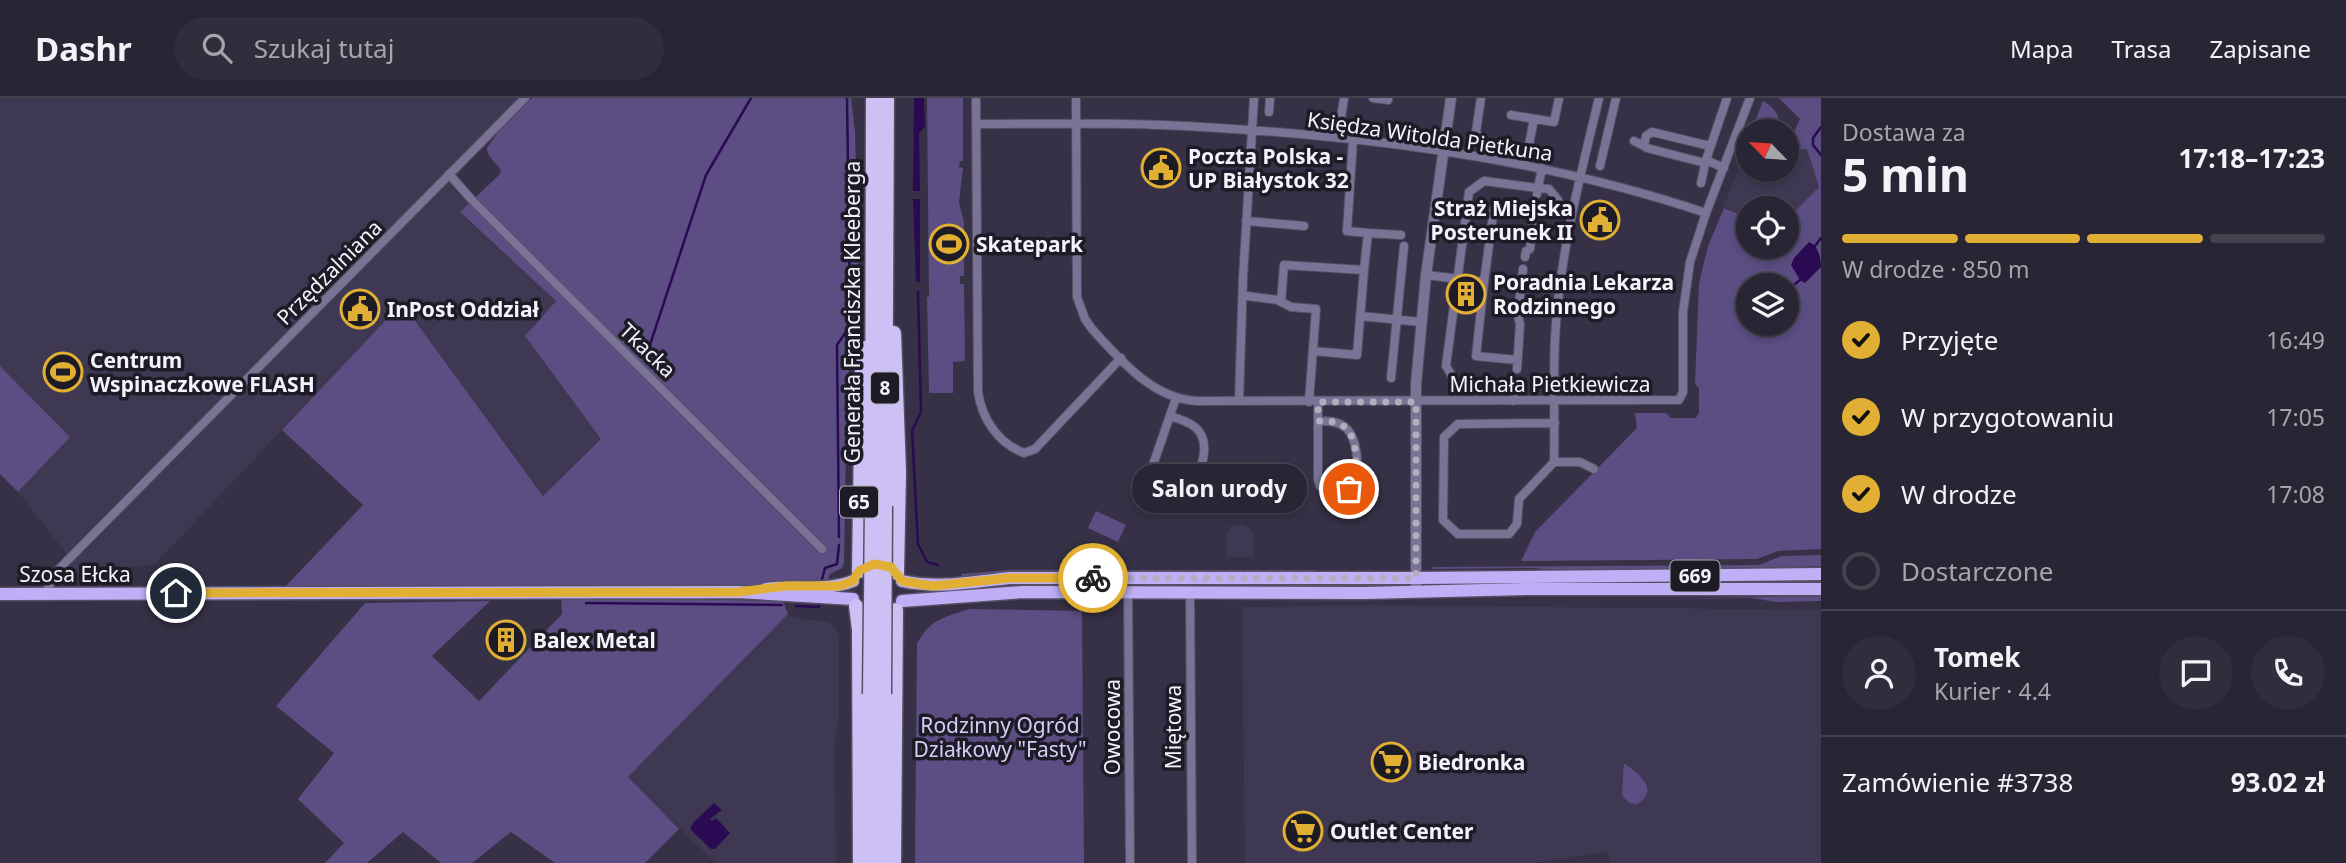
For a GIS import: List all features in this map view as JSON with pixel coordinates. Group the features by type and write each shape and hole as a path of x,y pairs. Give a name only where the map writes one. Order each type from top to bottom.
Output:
{"highway":[{"path":"865,98 873,181"},
{"name":"Generała Franciszka Kleeberga","path":"873,98 872,288 878,506"},
{"name":"Generała Franciszka Kleeberga","path":"870,863 877,694 878,506 886,271 887,98"},
{"path":"887,128 892,98"},
{"name":"65","path":"886,271 897,364 900,577"},
{"name":"65","path":"856,576 862,372 872,288"},
{"path":"855,602 859,629 860,863"},
{"path":"894,863 899,605"},
{"name":"Generała Franciszka Kleeberga","path":"877,694 884,863"}],"main road":[{"path":"856,576 866,566 883,564 900,577"},
{"name":"669","path":"900,577 921,585 944,586 1022,578 1821,574"},
{"name":"Szosa Ełcka","path":"0,594 793,591 830,587 856,576"},
{"name":"65","path":"855,602 856,576"},
{"name":"65","path":"899,605 904,594 900,577"},
{"path":"1357,593 1358,577"},
{"path":"1479,577 1479,591"},
{"path":"1022,578 1023,592"},
{"name":"669","path":"899,605 1023,592 1357,593 1821,589"},
{"name":"Szosa Ełcka","path":"793,591 855,602"},
{"path":"855,602 871,616 888,614 899,605"}],"street":[{"name":"Przędzalniana","path":"45,594 58,570 525,98"},
{"path":"976,98 978,393 980,409 986,422 1013,449 1024,453 1035,449 1121,359"},
{"name":"Michała Pietkiewicza","path":"1076,98 1077,297 1092,329 1121,359 1149,384 1176,398 1197,401 1314,402 1677,400 1681,397 1686,287 1693,252 1706,213"},
{"path":"1238,401 1254,98"},
{"path":"1269,112 1270,98"},
{"path":"1338,138 1344,98"},
{"path":"1373,98 1388,98"},
{"path":"1416,592 1416,402 1421,322 1451,98"},
{"path":"1481,98 1476,132 1484,147 1483,158"},
{"path":"1511,115 1554,122 1559,98"},
{"path":"1555,423 1458,424 1444,437 1443,520 1458,534 1509,534 1517,524 1519,499 1554,462 1555,423 1555,338 1560,290 1580,177 1600,98"},
{"path":"1600,166 1616,98"},
{"path":"1701,183 1710,146 1727,98"},
{"path":"1706,213 1751,98"},
{"path":"1525,165 1534,119"},
{"name":"Księdza Witolda Pietkuna","path":"976,124 1161,125 1338,138 1542,168 1640,191 1706,213"},
{"path":"1644,146 1646,136 1651,132 1710,146"},
{"path":"1353,140 1346,231 1401,235"},
{"path":"1634,141 1647,148 1724,168"},
{"path":"1538,191 1542,168"},
{"name":"Tkacka","path":"449,174 822,550"},
{"path":"1454,379 1446,366 1469,192 1484,181 1538,191 1549,189 1558,200"},
{"path":"1525,257 1530,248 1535,206"},
{"path":"1494,208 1476,356 1517,365 1520,324 1518,317"},
{"path":"1246,222 1304,226"},
{"path":"1313,351 1357,355 1368,233"},
{"path":"1391,378 1404,246"},
{"path":"1281,302 1284,265 1364,270"},
{"path":"1519,304 1523,269"},
{"path":"1426,275 1484,282"},
{"path":"1521,286 1560,290"},
{"path":"1247,296 1281,302 1291,307 1316,309 1313,351 1319,483 1327,492 1341,494 1349,489 1355,476 1354,442 1342,425 1318,421"},
{"path":"1360,316 1421,322"},
{"path":"1513,401 1516,382"},
{"path":"1170,415 1196,426 1204,439 1205,448 1203,462 1196,477 1175,489 1157,479 1153,468 1170,415 1176,398"},
{"path":"1554,462 1580,461 1594,469"},
{"name":"Miętowa","path":"1190,591 1192,863"},
{"name":"Owocowa","path":"1128,592 1130,863"}],"shaded area":[{"path":"0,98 519,98 447,170 473,200 460,213 556,301 525,336 602,440 544,496 402,303 155,564 68,575 66,553 18,492 70,437 0,366"},
{"path":"914,98 924,98 925,127 919,133 920,191 913,191"},
{"path":"1807,149 1819,187 1799,207 1799,196 1736,196 1736,212 1723,207 1736,176 1736,182 1799,182 1799,150"},
{"path":"913,199 920,199 920,282 916,282"},
{"path":"1809,242 1820,256 1821,267 1805,283 1800,280 1799,273 1796,273 1791,265 1794,259 1799,259 1799,253"},
{"path":"1244,525 1254,535 1254,557 1226,557 1226,536 1229,529"},
{"path":"1360,605 1821,610 1821,863 1610,863 1608,852 1533,863 1245,863 1242,607"},
{"path":"788,614 794,618 828,622 839,635 839,720 834,744 836,863 716,863 627,778"},
{"path":"714,803 722,810 710,819 712,821 716,818 730,833 715,849 711,849 690,829"}],"green space":[{"path":"532,98 851,98 855,132 859,276 847,387 844,563 842,568 830,574 827,582 736,586 284,588 363,505 282,430 402,303 543,496 601,439 525,336 556,301 460,212 499,175 501,171 487,148 500,129"},
{"path":"927,98 963,98 963,161 960,161 959,167 963,168 959,202 964,222 964,276 960,276 960,284 964,284 965,361 953,362 953,393 929,393"},
{"path":"1779,98 1821,98 1821,549 1778,551 1757,559 1521,561 1535,532 1637,428 1635,413 1666,413 1671,418 1696,418 1699,412 1699,388 1695,384 1699,283 1708,246 1724,208 1736,213 1736,259 1799,259 1799,207 1819,187 1807,149 1799,150 1800,119"},
{"path":"1763,101 1771,106 1778,119 1756,119"},
{"path":"0,366 70,437 18,492 0,474"},
{"path":"1096,511 1126,525 1118,542 1088,528"},
{"path":"1821,555 1821,566 1645,572 1578,572 1533,568 1432,569 1759,565 1781,556"},
{"path":"1009,570 1314,571 963,578 961,574"},
{"path":"1821,579 1821,584 1543,583 1576,580"},
{"path":"1027,582 1295,582 1295,587 1027,587"},
{"path":"1821,596 1821,601 1776,602 1752,598 1653,599"},
{"path":"561,597 783,601 788,614 628,777 679,829 645,863 555,863 511,832 472,863 441,863 403,832 367,863 325,863 344,843 298,799 334,753 276,706 365,603 490,601 432,656 479,701 562,614"},
{"name":"Rodzinny Ogród Działkowy \"Fasty\"","path":"969,609 1082,611 1084,863 915,863 917,644 933,624"},
{"path":"1624,763 1641,777 1647,787 1647,793 1637,804 1629,803 1622,795"}],"waterway":[{"path":"645,360 706,175 751,98"},
{"path":"839,537 837,345 848,329 850,309 847,98"},
{"path":"1821,127 1813,138 1813,145 1821,155"},
{"path":"1815,246 1821,238"},
{"path":"918,292 921,412 912,431 918,544 927,562 938,565"},
{"path":"822,579 825,568 837,564 839,545"},
{"path":"586,603 782,605"},
{"path":"796,606 819,607 819,604"}],"way so far":[{"path":"1093,578 1416,578 1416,402 1318,402 1318,421 1342,425 1354,442 1356,467 1349,489"}],"place":[{"name":"Poczta Polska - UP Białystok 32","path":"1161,168"},
{"name":"Straż Miejska Posterunek II","path":"1600,220"},
{"name":"Skatepark","path":"949,244"},
{"name":"Poradnia Lekarza Rodzinnego","path":"1466,294"},
{"name":"InPost Oddział","path":"360,309"},
{"name":"Centrum Wspinaczkowe FLASH","path":"63,372"},
{"name":"Salon urody","path":"1349,489"},
{"name":"Balex Metal","path":"506,640"},
{"name":"Biedronka","path":"1391,762"},
{"name":"Outlet Center","path":"1303,831"}],"route":[{"path":"176,593 738,592 787,586 839,586 853,581 859,571 874,564 891,567 902,581 932,586 1009,578 1093,578"}]}
